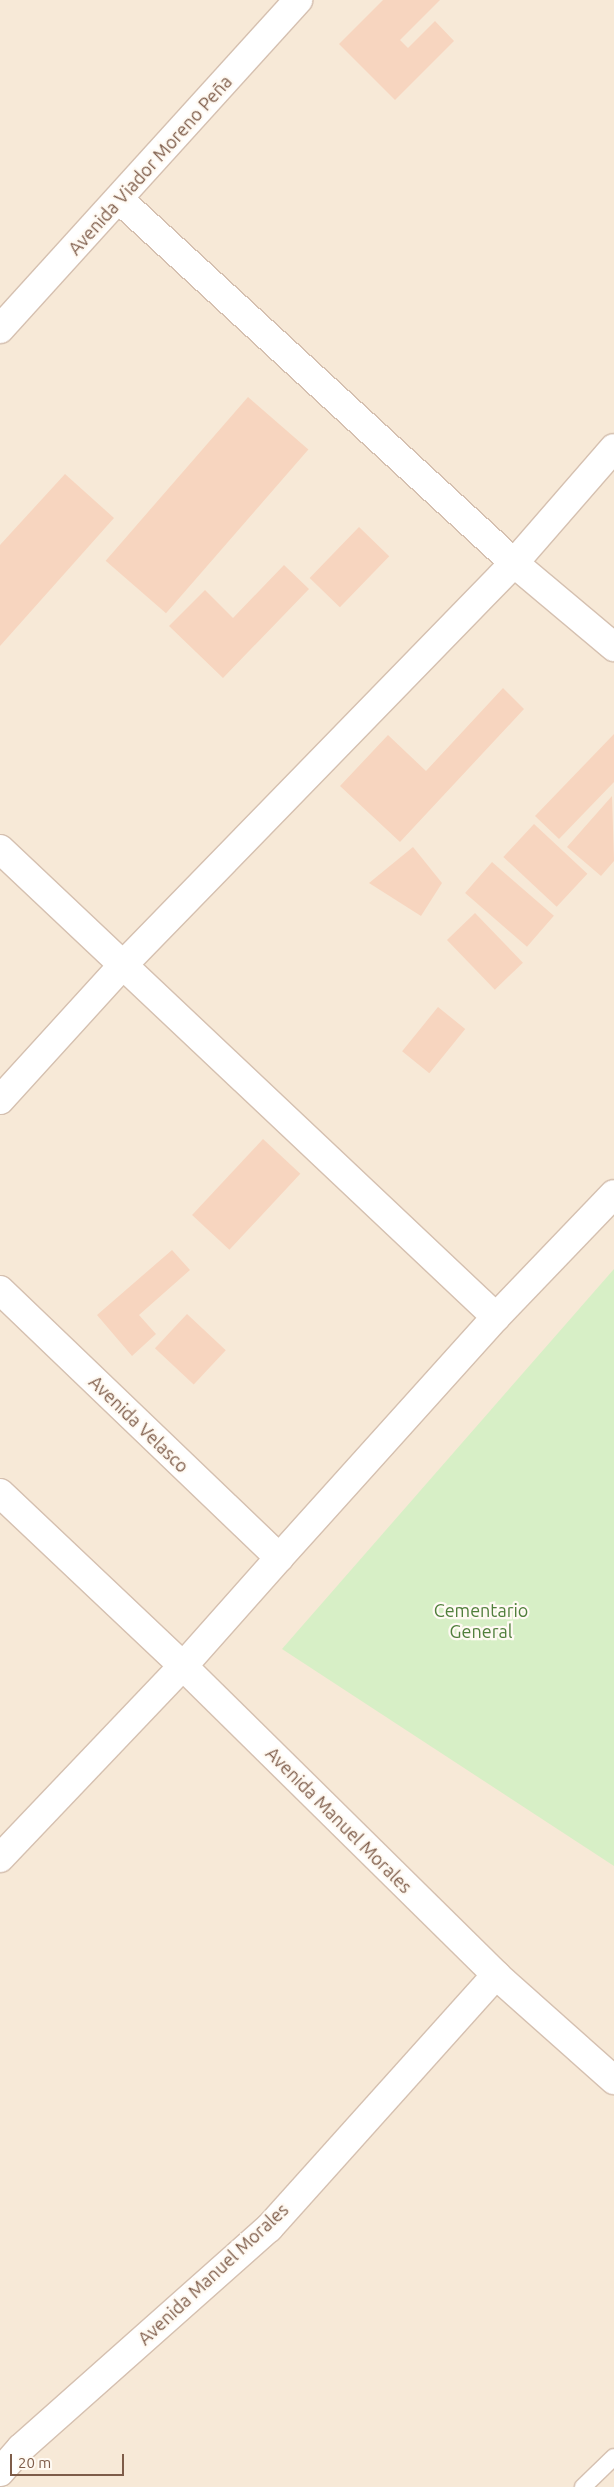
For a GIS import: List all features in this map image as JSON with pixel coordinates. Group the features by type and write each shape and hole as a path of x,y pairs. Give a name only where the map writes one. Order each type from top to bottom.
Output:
{"street":[{"name":"Avenida Viador Moreno Peña","path":"0,329 120,200 298,0"},
{"path":"120,200 514,563 614,647"},
{"path":"0,1100 122,965 514,563 614,448"},
{"path":"0,849 496,1317"},
{"path":"0,1858 183,1666 496,1317 614,1194"},
{"name":"Avenida Velasco","path":"0,1290 279,1558"},
{"path":"0,1494 183,1666"},
{"name":"Avenida Manuel Morales","path":"183,1666 496,1975 614,2080"},
{"name":"Avenida Manuel Morales","path":"0,2472 21,2448 269,2228 496,1975"}],"lane":[{"path":"583,2487 614,2457"}],"shaded area":[{"path":"0,0 614,0 614,2487 0,2487"}],"green space":[{"name":"Cementario General","path":"614,1269 614,1866 282,1649"}],"building":[{"path":"383,0 440,0 400,40 408,48 435,21 454,41 395,100 339,44"},
{"path":"248,397 308,449 166,613 106,561"},
{"path":"65,474 114,518 0,646 0,545"},
{"path":"359,527 389,556 340,607 310,578"},
{"path":"284,565 309,589 223,678 169,626 205,590 233,618"},
{"path":"503,688 524,709 400,842 340,786 388,735 426,771"},
{"path":"614,734 614,782 559,839 535,816"},
{"path":"612,796 614,861 601,876 567,847"},
{"path":"534,824 587,874 557,907 503,857"},
{"path":"413,847 442,883 421,916 369,883"},
{"path":"492,862 554,916 527,947 465,893"},
{"path":"475,913 523,963 495,990 447,940"},
{"path":"438,1007 465,1029 429,1073 402,1051"},
{"path":"263,1139 300,1174 229,1250 192,1215"},
{"path":"172,1250 190,1270 139,1315 156,1334 132,1356 97,1315"},
{"path":"187,1314 226,1350 194,1385 155,1348"}]}
